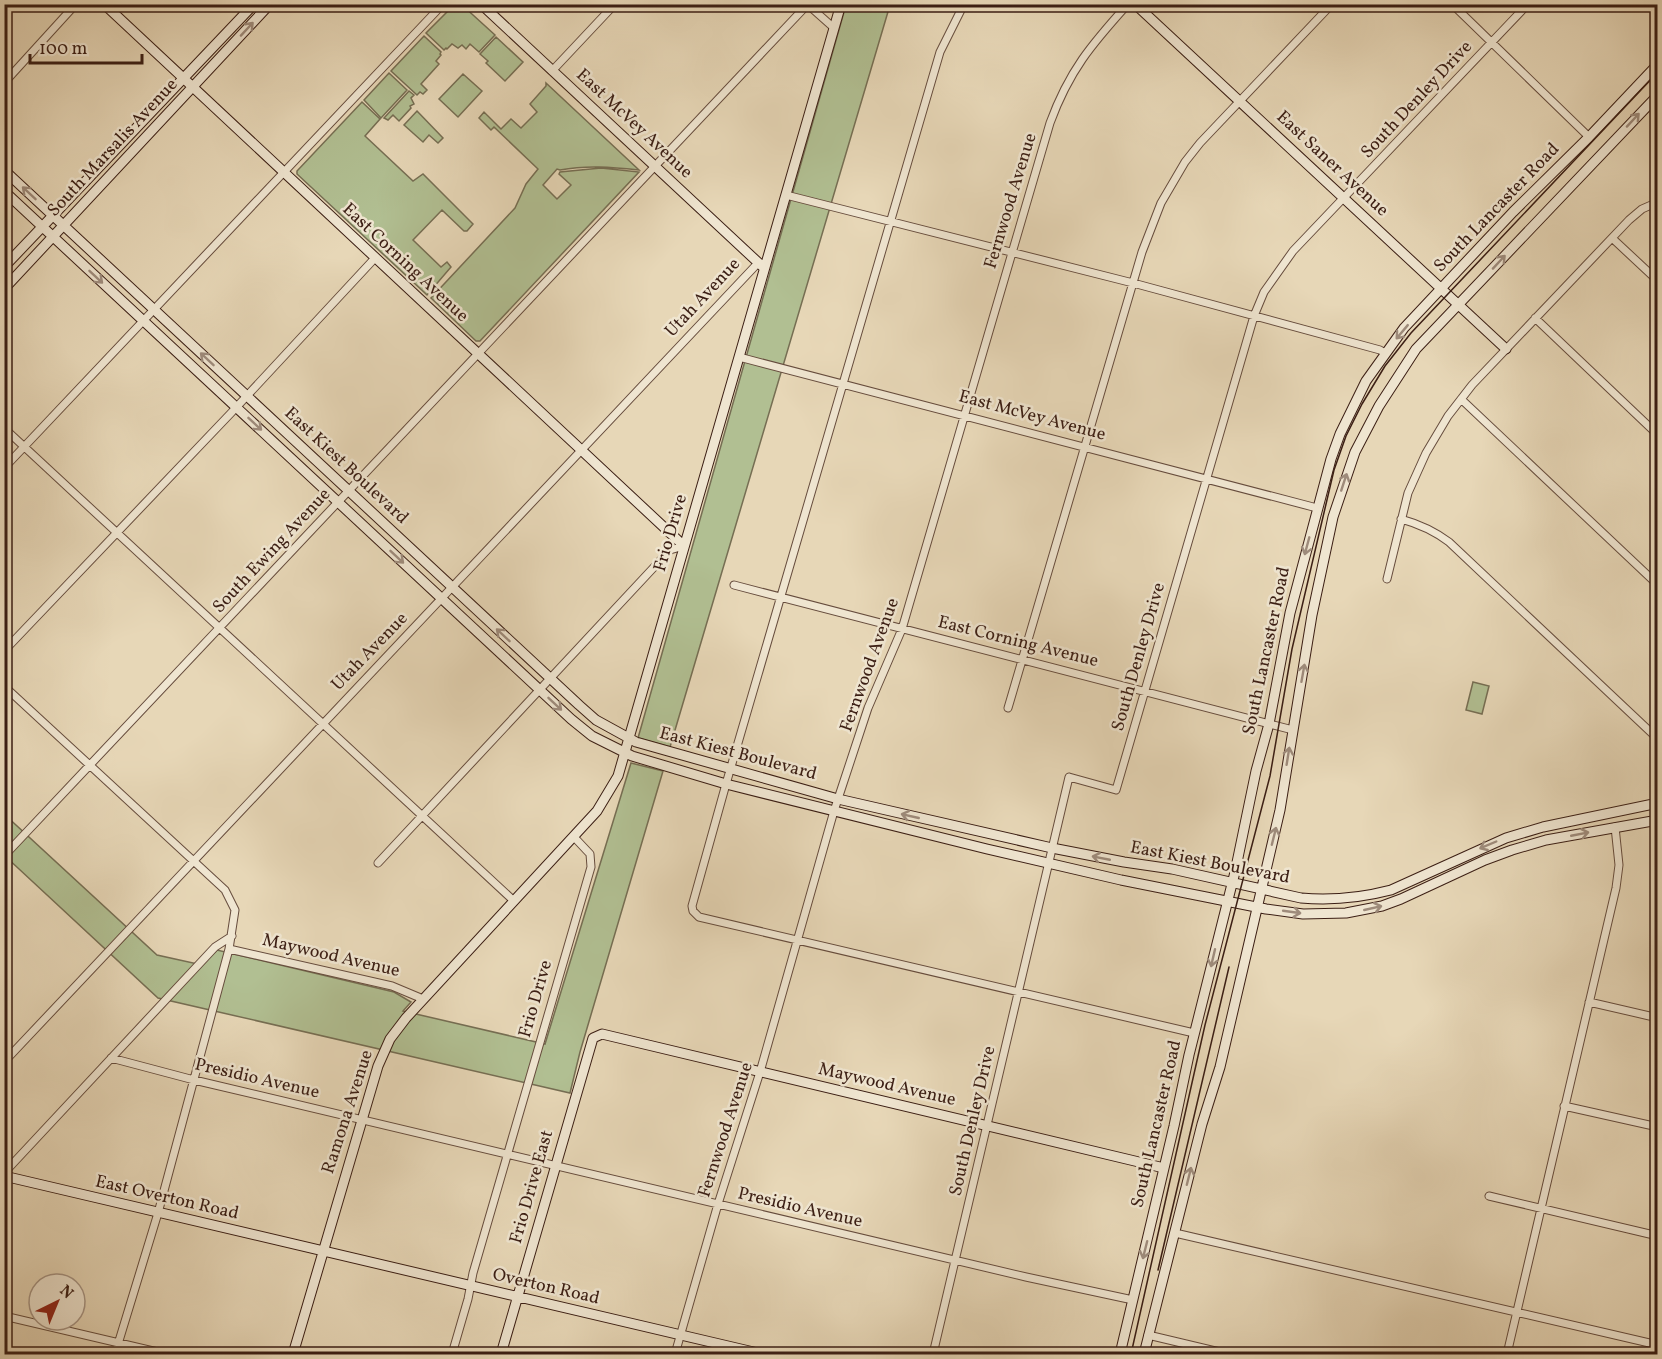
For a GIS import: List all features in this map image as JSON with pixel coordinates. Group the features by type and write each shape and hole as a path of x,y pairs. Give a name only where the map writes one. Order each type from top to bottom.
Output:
{"main road":[{"name":"East Corning Avenue","path":"104,4 684,546"},
{"name":"South Marsalis Avenue","path":"4,267 254,4"},
{"name":"South Marsalis Avenue","path":"4,289 270,4"},
{"name":"East McVey Avenue","path":"481,4 761,266"},
{"name":"Frio Drive","path":"574,837 608,796 618,776 739,357 761,266 786,195 841,4"},
{"name":"East Saner Avenue","path":"1135,4 1506,349"},
{"name":"South Lancaster Road","path":"1120,1354 1194,1033 1233,882 1256,771 1269,724 1290,613 1317,508 1340,434 1366,381 1404,328 1513,212 1658,64"},
{"name":"South Lancaster Road","path":"1144,1354 1202,1124 1220,1067 1280,810 1312,615 1333,517 1345,477 1367,427 1416,349 1658,94"},
{"name":"East Kiest Boulevard","path":"4,170 550,678 597,720 628,739 838,799 1052,848 1124,862 1160,866 1317,900 1354,898 1391,890 1496,842 1544,827 1658,803"},
{"name":"East Kiest Boulevard","path":"4,190 539,689 586,731 624,753 726,784 1049,863 1257,907 1315,914 1346,913 1382,906 1485,860 1546,840 1658,819"},
{"path":"1612,812 1614,827"},
{"name":"Ramona Avenue","path":"293,1354 361,1118 383,1052 406,1018 574,837"},
{"name":"Maywood Avenue","path":"602,1035 1164,1168"},
{"name":"Frio Drive East","path":"501,1354 593,1038 602,1035"},
{"name":"East Overton Road","path":"4,1175 322,1252"},
{"name":"Overton Road","path":"322,1252 762,1354"}],"street":[{"path":"4,83 76,4"},
{"path":"4,468 443,4"},
{"path":"552,71 615,4"},
{"path":"964,4 940,52 842,383 692,906 696,915 1194,1033"},
{"name":"Fernwood Avenue","path":"675,1354 718,1204 760,1072 834,811 868,708 902,629 1011,253 1058,100 1091,45 1128,4"},
{"path":"1008,708 1150,227 1173,181 1200,143 1332,4"},
{"path":"1452,4 1589,136"},
{"name":"South Denley Drive","path":"933,1354 1069,777 1116,790 1254,316 1264,292 1278,270 1315,228 1528,4"},
{"path":"807,5 834,28"},
{"name":"South Ewing Avenue","path":"4,856 807,5"},
{"path":"786,195 1133,283 1380,350 1384,353"},
{"path":"1387,579 1408,494 1437,432 1461,399 1535,318 1642,209 1658,202"},
{"path":"1612,238 1658,281"},
{"path":"4,651 237,407 375,258"},
{"name":"Utah Avenue","path":"4,1062 582,449 761,266"},
{"path":"1535,318 1658,435"},
{"name":"East McVey Avenue","path":"739,357 1317,508"},
{"path":"1461,399 1658,585"},
{"path":"4,428 514,901"},
{"path":"1401,519 1434,531 1449,542 1658,739"},
{"path":"378,863 670,550 684,546"},
{"name":"East Corning Avenue","path":"734,585 1023,662 1293,730"},
{"path":"4,686 225,890 235,910 229,949 194,1080 158,1213 115,1354"},
{"path":"1507,1354 1616,888 1618,856 1614,827"},
{"name":"Frio Drive","path":"453,1354 508,1153 591,867 590,854 574,837"},
{"path":"4,1175 215,947 232,936"},
{"name":"Maywood Avenue","path":"229,949 392,986 423,999"},
{"path":"1589,1002 1658,1018"},
{"name":"Presidio Avenue","path":"111,1058 194,1080 1133,1300"},
{"path":"1564,1106 1658,1127"},
{"path":"1490,1197 1658,1236"},
{"path":"1175,1233 1658,1345"},
{"path":"4,1316 166,1354"},
{"path":"1148,1335 1228,1354"}],"green space":[{"path":"454,5 462,5 495,35 479,52 470,44 466,49 462,45 458,48 452,44 444,50 426,33"},
{"path":"846,5 890,5 670,747 638,738"},
{"path":"424,36 441,52 441,55 436,61 439,64 421,84 427,90 417,95 391,71"},
{"path":"496,37 523,62 505,81 480,54"},
{"path":"389,73 407,90 381,118 364,100"},
{"path":"463,74 482,91 458,117 439,99"},
{"path":"546,83 639,170 599,167 557,169 543,185 557,199 571,185 559,174 560,172 601,168 639,172 480,341 476,341 431,298 515,208 526,184 538,169 494,127 491,130 479,118 484,112 501,129 511,119 521,128 537,112 530,104 546,86"},
{"path":"409,91 414,95 411,98 414,104 399,121 393,115 388,120 384,118"},
{"path":"362,102 380,119 365,136 413,181 423,174 473,224 467,231 464,231 442,210 413,240 441,267 447,262 451,267 427,295 297,174 297,171"},
{"path":"417,111 443,138 438,143 429,135 423,142 404,125"},
{"path":"1473,682 1489,686 1482,714 1466,710"},
{"path":"631,763 663,771 570,1093 158,998 5,856 4,814 157,955 202,965 217,950 394,992 411,1002 403,1011 545,1044"}],"tram line":[{"path":"1131,1354 1205,1025 1270,776 1292,649 1334,470 1346,436 1385,366 1411,333 1658,72"},
{"path":"1158,1270 1229,967"}]}
